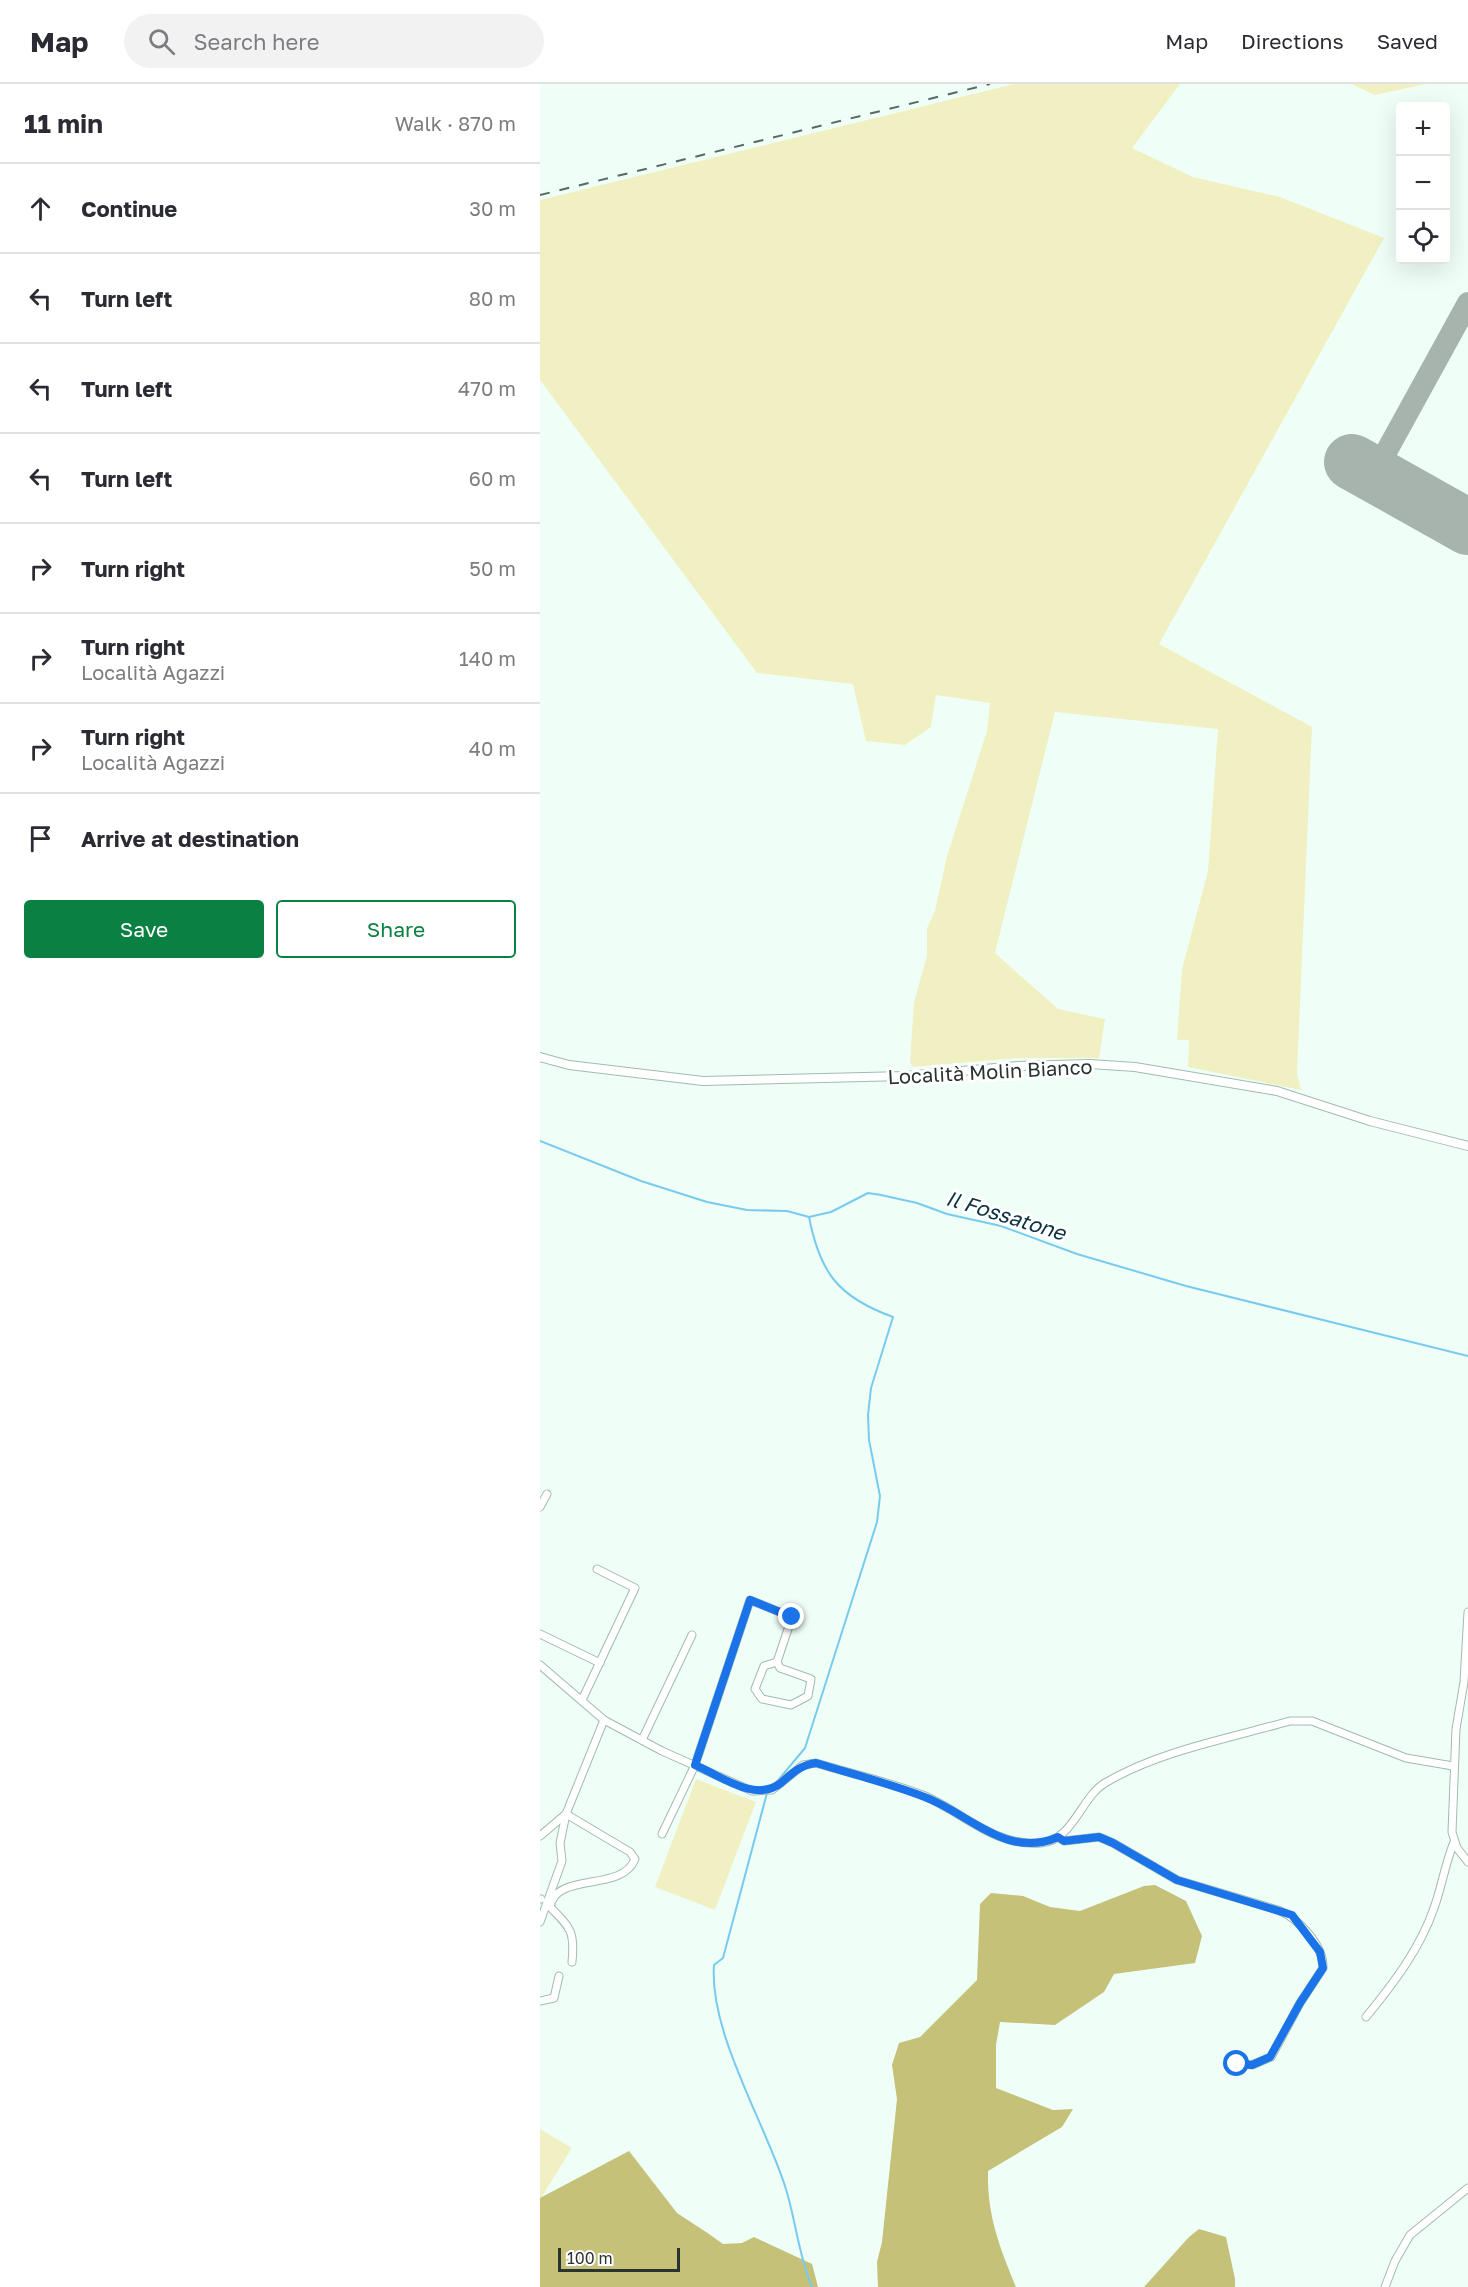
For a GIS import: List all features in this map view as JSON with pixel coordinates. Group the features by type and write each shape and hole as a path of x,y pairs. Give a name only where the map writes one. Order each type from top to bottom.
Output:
{"street":[{"name":"Località Molin Bianco","path":"540,1057 569,1065 703,1081 905,1076 1018,1066 1090,1064 1135,1067 1277,1091 1370,1121 1468,1146"},
{"path":"540,1507 547,1494"},
{"path":"582,1701 635,1588 597,1569"},
{"path":"662,1834 695,1765 750,1600 792,1617 777,1662 780,1668 811,1679 808,1696 791,1706 762,1699 755,1689 764,1666 777,1662"},
{"path":"1468,1612 1464,1682 1453,1766 1452,1832 1454,1842 1468,1862"},
{"path":"540,1634 600,1663"},
{"path":"642,1740 692,1635"},
{"path":"540,1665 604,1720 752,1791 772,1790 803,1765 816,1763 925,1797 992,1835 1028,1844 1044,1843 1058,1837 1105,1783 1156,1760 1290,1720 1312,1720 1406,1758 1453,1766"},
{"path":"540,1922 542,1902 562,1861 560,1844 566,1814 604,1720"},
{"path":"540,1836 566,1814"},
{"path":"566,1814 630,1852 636,1859 632,1867 624,1874 561,1890 552,1898 550,1907 570,1928 574,1940 572,1962"},
{"path":"1058,1837 1064,1841 1099,1837 1177,1880 1292,1915 1301,1925 1320,1952 1323,1968 1300,2003 1270,2057 1252,2065 1230,2062"},
{"path":"1366,2017 1390,1988 1428,1925 1445,1864 1454,1842"},
{"path":"540,2001 554,1998 560,1976"},
{"path":"1385,2287 1395,2261 1410,2235 1468,2188"}],"green space":[{"path":"1014,84 1180,84 1132,148 1193,177 1280,197 1384,238 1159,644 1312,727 1297,1073 1301,1090 1188,1067 1189,1040 1177,1040 1182,969 1208,871 1218,729 1055,712 995,953 1058,1009 1105,1019 1099,1058 1019,1058 913,1067 910,1062 914,1002 927,956 927,928 935,911 947,856 987,731 990,703 936,695 931,727 905,745 866,741 853,684 757,673 540,380 540,200"},
{"path":"1351,84 1426,84 1375,95"},
{"path":"696,1779 756,1802 715,1910 655,1887"},
{"path":"540,2129 572,2148 541,2198 540,2197"}],"shaded area":[{"path":"1155,1885 1186,1901 1202,1936 1195,1963 1114,1974 1104,1992 1055,2025 1000,2022 996,2045 996,2088 1053,2110 1073,2109 1062,2127 988,2171 988,2187 995,2230 1016,2287 878,2287 877,2262 882,2242 897,2099 892,2065 899,2043 920,2037 977,1980 980,1904 991,1893 1023,1896 1050,1907 1080,1911 1144,1886"},
{"path":"629,2151 677,2213 723,2244 742,2243 754,2237 812,2264 818,2287 540,2287 540,2198"},
{"path":"1199,2229 1226,2237 1235,2287 1144,2287 1189,2237"}],"waterway":[{"name":"Il Fossatone","path":"540,1141 641,1181 707,1202 747,1210 787,1211 809,1217 831,1212 868,1193 917,1203 947,1214 1001,1226 1077,1254 1186,1286 1468,1356"},
{"path":"775,1784 805,1748 877,1522 880,1496 869,1440 868,1415 871,1388 893,1317 858,1301 834,1280 819,1253 809,1217"},
{"path":"767,1793 723,1958 714,1965 715,1991 720,2019 729,2047 785,2186 803,2262 812,2287"}],"taxiway":[{"path":"1374,474 1468,303"}],"runway":[{"path":"1352,462 1468,527"}],"railway":[{"path":"540,195 990,84"}],"route":[{"path":"792,1617 750,1600 695,1765 752,1791 772,1790 803,1765 816,1763 925,1797 992,1835 1028,1844 1044,1843 1058,1837 1064,1841 1070,1841 1089,1836 1099,1837 1177,1880 1292,1915 1320,1952 1323,1958 1323,1968 1300,2003 1270,2057 1252,2065 1237,2064"}]}
